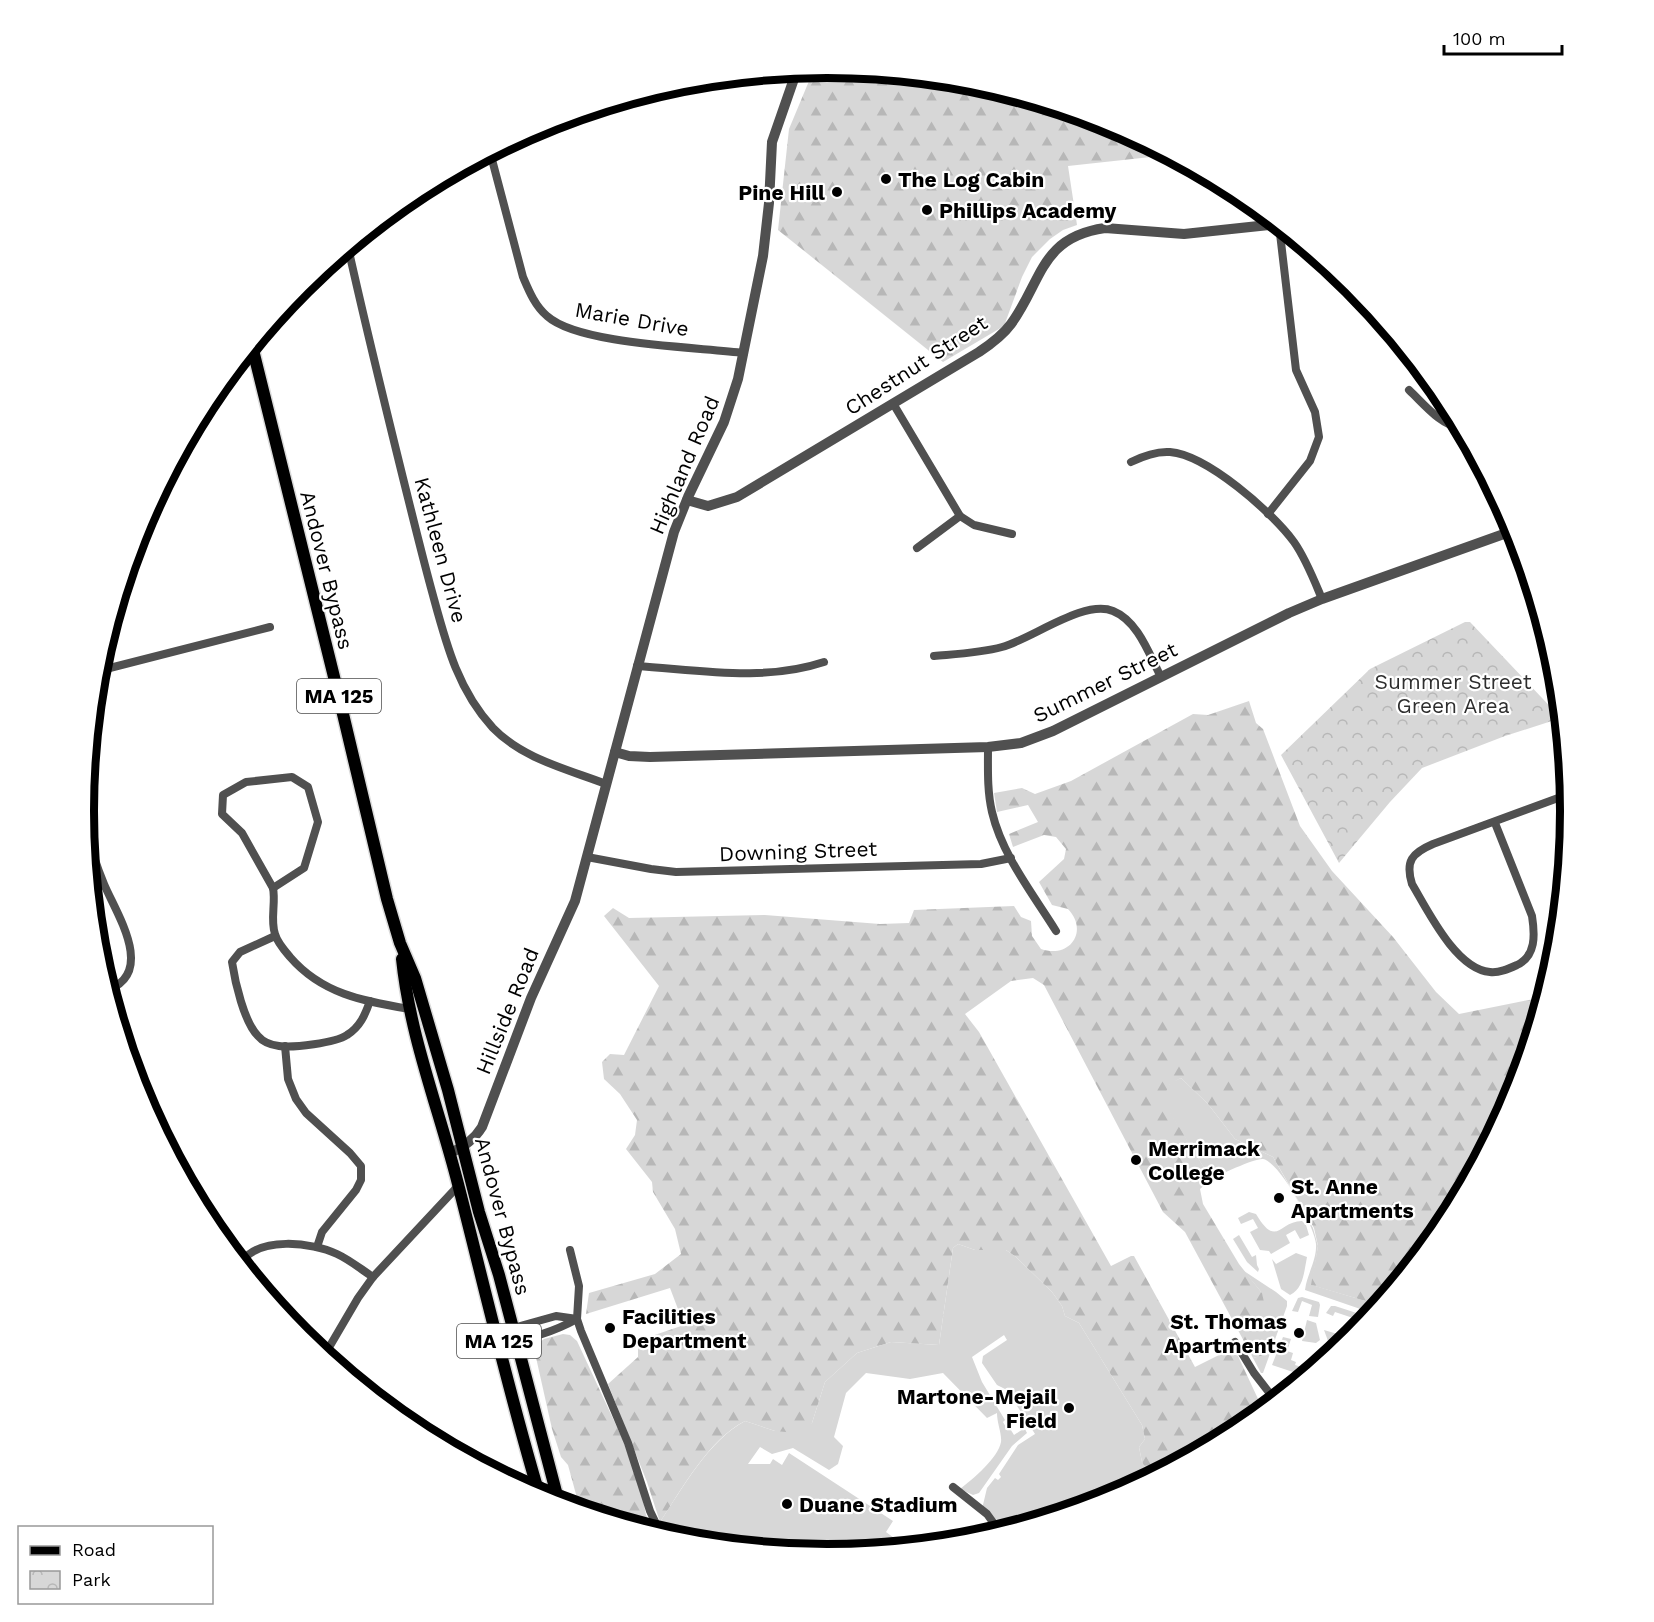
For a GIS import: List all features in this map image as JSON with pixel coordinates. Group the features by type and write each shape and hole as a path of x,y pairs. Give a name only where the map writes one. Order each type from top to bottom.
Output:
{"main road":[{"name":"Andover Bypass","path":"254,354 400,944 409,1009 459,1185 470,1236 536,1483"},
{"name":"Andover Bypass","path":"400,944 415,978 464,1147 479,1212 499,1275 556,1492"}],"street":[{"name":"Highland Road","path":"584,871 637,666 675,532 687,500 730,407 744,353 763,256 769,203 772,142 794,79"},
{"name":"Marie Drive","path":"492,160 523,277 531,294 547,316 569,329 594,335 744,353"},
{"name":"Chestnut Street","path":"687,500 708,506 737,497 980,352 1011,324 1044,263 1064,243 1074,237 1105,228 1184,234 1269,226"},
{"path":"1268,514 1310,461 1319,437 1315,412 1296,370 1280,235"},
{"name":"Kathleen Drive","path":"350,255 424,564 450,655 462,684 489,723 516,747 554,765 606,784"},
{"path":"1409,390 1449,425"},
{"path":"894,405 960,516 980,527 1012,534"},
{"path":"1131,462 1141,457 1169,452 1193,458 1221,476 1268,514 1289,536 1299,551 1322,599"},
{"path":"917,548 960,516"},
{"name":"Summer Street","path":"615,752 650,758 988,747 1013,744 1041,737 1257,628 1322,599 1505,533"},
{"path":"934,656 1000,648 1027,638 1073,615 1099,608 1123,616 1133,626 1161,676"},
{"path":"108,668 270,627"},
{"path":"637,666 758,674 802,669 824,662"},
{"path":"988,747 988,785 996,827 1011,858 1056,931"},
{"path":"273,888 304,868 318,822 308,788 291,777 246,782 223,795 222,814 242,833 273,888 275,936 292,959 323,985 343,994 409,1009"},
{"path":"1496,823 1532,916 1534,930 1530,952 1524,961 1502,971 1491,972 1479,970 1460,957 1412,884 1409,874 1413,856 1422,849 1559,798"},
{"name":"Downing Street","path":"587,857 651,870 676,872 981,864 1011,858"},
{"path":"97,868 127,933 131,951 131,962 126,977 116,987"},
{"name":"Hillside Road","path":"450,1153 464,1147 482,1127 531,998 575,901 584,871"},
{"path":"275,936 240,952 232,962 239,992 252,1029 260,1038 269,1044 285,1046 342,1038 356,1028 363,1019 370,1001"},
{"path":"285,1046 288,1080 296,1099 306,1113 350,1152 361,1166 362,1176 356,1190 322,1232 317,1247"},
{"path":"329,1348 358,1298 374,1277 459,1185 471,1179"},
{"path":"245,1257 265,1245 317,1247 339,1255 374,1277"},
{"path":"570,1250 579,1286 577,1319 630,1450 654,1523"},
{"path":"498,1341 513,1328 556,1316 577,1319"},
{"path":"498,1341 516,1341 560,1328 577,1319"},
{"path":"1235,1342 1271,1395"},
{"path":"953,1487 987,1514 994,1524"}],"green space":[{"name":"Phillips Academy","path":"810,79 875,80 923,84 1017,103 1108,134 1156,156 1068,166 1077,225 1063,230 1050,239 1032,257 1004,326 943,362 778,230 789,129"},
{"name":"Summer Street Green Area","path":"1465,622 1470,622 1553,710 1554,720 1505,736 1422,768 1339,863 1281,755 1370,669"},
{"name":"Merrimack College","path":"1249,701 1256,723 1263,729 1300,826 1332,871 1393,937 1436,992 1459,1014 1536,999 1504,1092 1462,1178 1436,1218 1409,1257 1370,1302 1311,1285 1318,1246 1314,1228 1273,1157 1235,1139 1208,1104 1181,1078 1170,1084 1162,1099 1211,1179 1200,1189 1203,1204 1239,1264 1262,1293 1271,1335 1265,1355 1253,1358 1185,1232 1163,1212 1044,985 1033,978 1011,981 965,1014 979,1032 1111,1266 1134,1256 1195,1367 1232,1350 1238,1356 1260,1402 1193,1446 1146,1470 1139,1447 1145,1439 1142,1425 1079,1323 1065,1316 1062,1306 1052,1292 1006,1250 975,1250 958,1244 953,1248 939,1345 891,1342 857,1353 825,1382 812,1423 797,1433 775,1431 745,1421 732,1429 697,1466 660,1522 647,1482 608,1384 638,1357 638,1343 643,1339 684,1325 670,1288 586,1314 589,1293 655,1274 681,1254 675,1229 653,1192 652,1182 626,1149 635,1135 637,1120 620,1094 604,1079 602,1062 610,1054 624,1055 659,986 604,916 613,908 629,918 765,915 880,924 909,923 914,910 1014,906 1021,917 1031,921 1032,936 1041,949 1060,950 1068,947 1073,941 1077,926 1068,909 1052,905 1039,882 1064,859 1066,849 1056,837 1044,835 1013,847 1009,834 1038,822 1028,805 997,812 994,793 1022,788 1035,794 1071,781 1193,714 1208,715"},
{"path":"1181,1078 1208,1104 1235,1139 1273,1157 1292,1190 1278,1171 1263,1159 1211,1179 1161,1099 1170,1083"},
{"path":"1249,1212 1256,1214 1269,1230 1274,1232 1294,1222 1302,1221 1309,1235 1300,1239 1295,1230 1286,1235 1290,1243 1271,1254 1269,1251 1260,1250 1250,1232 1258,1228 1253,1219 1241,1224 1238,1218"},
{"path":"1304,1212 1313,1228 1318,1246 1312,1285 1370,1302 1363,1310 1305,1290 1315,1256 1316,1244"},
{"path":"1239,1235 1252,1257 1256,1255 1258,1272 1247,1262 1233,1239"},
{"path":"958,1244 975,1250 1006,1250 1052,1292 1062,1306 1065,1316 1079,1323 1142,1425 1145,1439 1139,1447 1146,1470 1063,1505 1017,1519 999,1523 982,1509 987,1488 995,1478 998,1480 1001,1477 999,1474 1018,1445 1035,1434 1007,1390 997,1385 982,1363 983,1356 1007,1340 1004,1335 972,1357 982,1382 1005,1420 1003,1422 1007,1429 1009,1427 1014,1435 1023,1429 1020,1424 1022,1423 1027,1433 1012,1446 979,1493 973,1495 960,1489 984,1468 999,1448 1001,1439 997,1413 987,1418 943,1373 910,1379 866,1373 846,1393 834,1437 843,1446 838,1464 829,1470 793,1448 772,1454 760,1447 748,1464 770,1464 773,1459 782,1465 789,1453 893,1521 886,1532 897,1540 827,1544 779,1542 731,1538 701,1533 702,1530 700,1533 662,1525 660,1522 697,1466 732,1429 745,1421 775,1431 812,1423 825,1382 857,1353 891,1342 939,1345 953,1248"},
{"path":"1296,1253 1307,1257 1301,1284 1290,1295 1281,1289 1272,1259 1276,1264"},
{"path":"1244,1271 1287,1301 1263,1373 1253,1358 1265,1355 1262,1293"},
{"path":"1298,1298 1319,1302 1318,1317 1309,1316 1312,1305 1302,1301 1298,1312 1292,1311"},
{"path":"1331,1306 1335,1306 1359,1314 1355,1319 1335,1312 1333,1316 1326,1313"},
{"path":"1307,1320 1316,1323 1320,1340 1316,1343 1302,1341"},
{"path":"1324,1330 1339,1334 1330,1343"},
{"path":"563,1334 570,1335 577,1341 622,1438 641,1490 649,1522 578,1500 568,1465 561,1457 552,1429 535,1353 536,1345 544,1339"},
{"path":"1283,1337 1291,1339 1287,1351 1293,1353 1291,1360 1296,1362 1295,1365 1303,1367 1297,1373 1272,1365"}],"place":[{"name":"The Log Cabin","path":"886,179"},
{"name":"Pine Hill","path":"837,192"},
{"name":"Phillips Academy","path":"927,210"},
{"name":"Merrimack College","path":"1136,1160"},
{"name":"St. Anne Apartments","path":"1279,1198"},
{"name":"Facilities Department","path":"610,1328"},
{"name":"St. Thomas Apartments","path":"1299,1333"},
{"name":"Martone-Mejail Field","path":"1069,1408"},
{"name":"Duane Stadium","path":"787,1504"}]}
